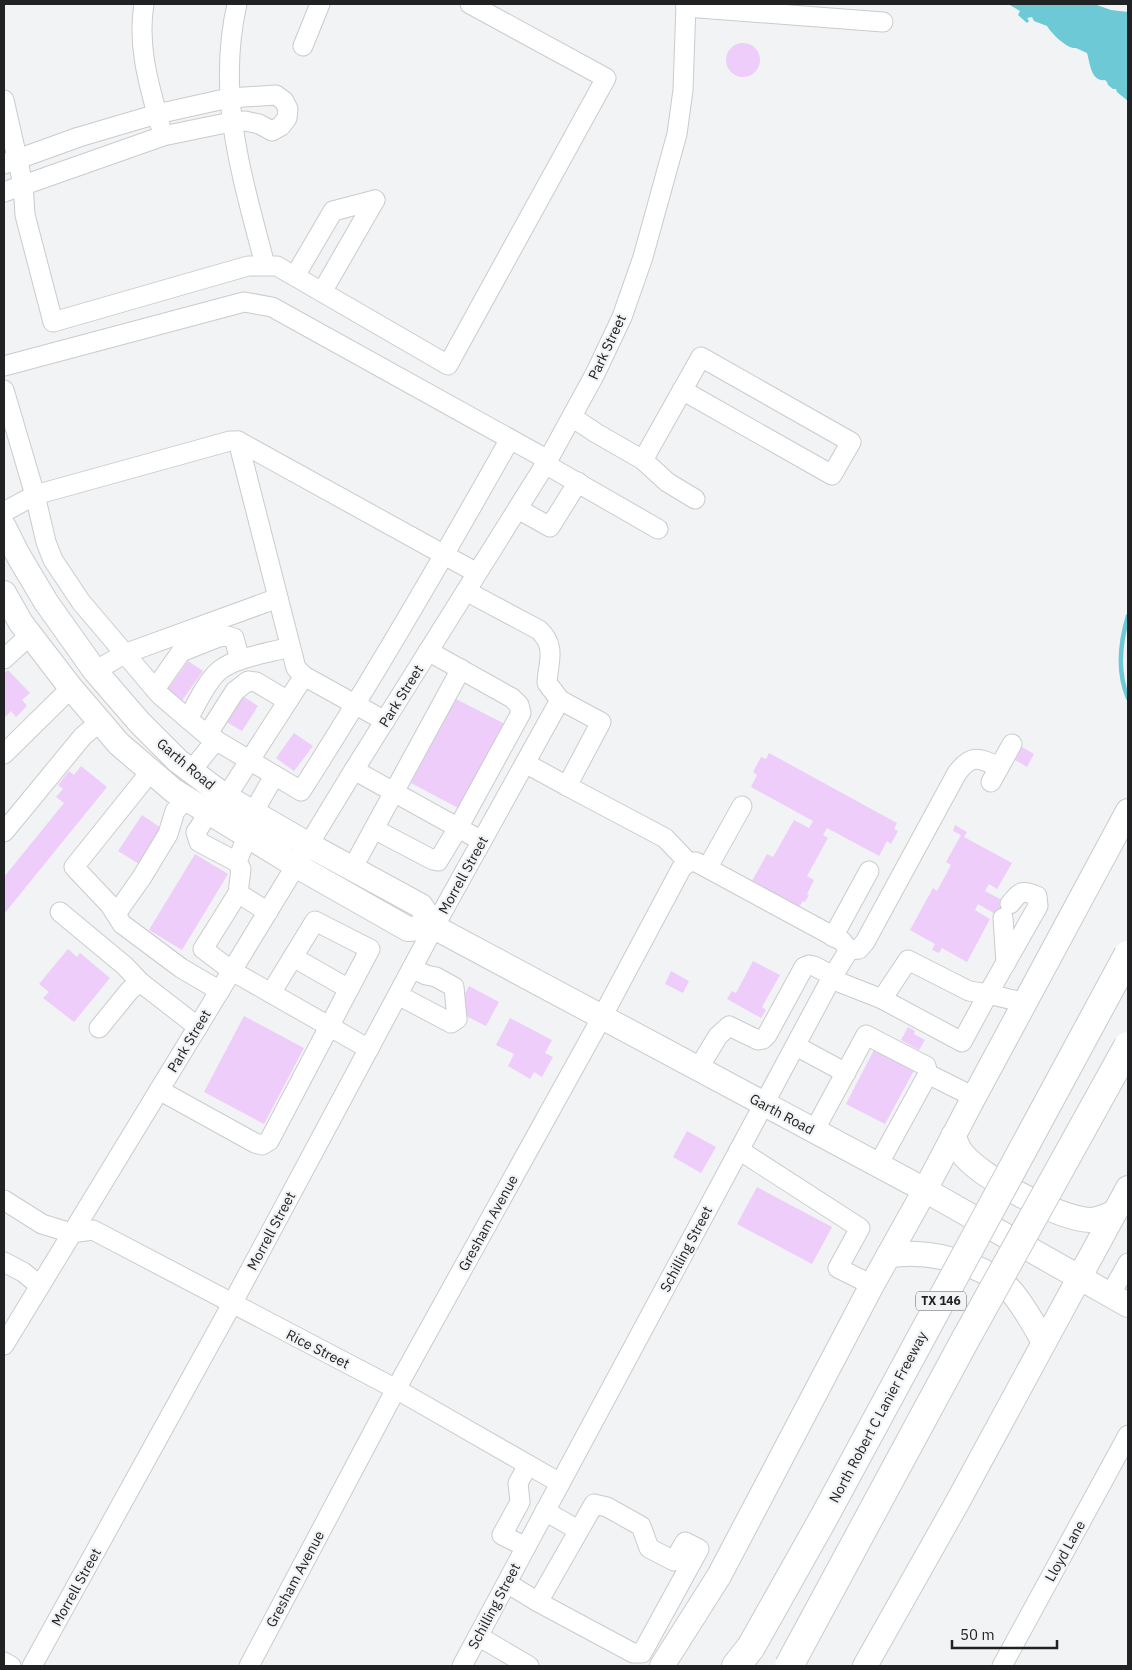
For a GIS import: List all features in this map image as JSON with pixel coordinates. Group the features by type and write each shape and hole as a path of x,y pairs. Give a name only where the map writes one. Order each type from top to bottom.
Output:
{"highway":[{"name":"North Robert C Lanier Freeway","path":"742,1660 823,1518 1128,955"},
{"name":"TX 146","path":"789,1666 964,1342 1128,1046"}],"main road":[{"name":"Garth Road","path":"4,527 46,602 95,671 140,723 178,761 226,797 421,906 434,927 925,1190 1119,1300"},
{"name":"Garth Road","path":"4,593 21,623 70,688 119,744 174,791 297,866 408,928 434,927"},
{"path":"70,688 95,671"},
{"path":"662,1666 719,1576 872,1285 1128,811"},
{"path":"953,1136 962,1153 981,1170 1010,1190 1051,1210 1090,1220 1115,1212"},
{"path":"865,1666 958,1503 1128,1188"},
{"path":"889,1255 916,1254 942,1258 967,1264 991,1276 1009,1289 1044,1342"}],"street":[{"path":"144,4 141,21 142,52 146,76 163,136"},
{"path":"237,4 232,24 229,51 231,122 264,265"},
{"path":"302,46 320,4"},
{"path":"4,100 11,161 23,184 24,215 53,322 248,266 277,266 448,364 606,78 470,4"},
{"path":"686,5 883,22"},
{"name":"Park Street","path":"4,1345 354,770 547,462 595,374 622,317 643,257 678,126 683,90 686,5"},
{"path":"4,192 163,136 231,122 245,121 259,124 272,131 287,118 288,109 284,101 276,95 229,98 156,114 79,137 11,161"},
{"path":"295,276 333,211 375,200 322,292"},
{"path":"4,366 244,302 260,304 272,307 510,439 658,529"},
{"path":"643,460 682,390 701,357 851,442 832,475 682,390"},
{"path":"4,390 35,495 46,542 54,560 80,602 155,689 188,719 212,738 248,761 302,791 356,706 510,439"},
{"path":"572,417 643,460 667,482 695,499"},
{"path":"4,512 35,495 230,441 238,441 477,573"},
{"path":"238,441 296,668 304,676 385,721"},
{"path":"518,509 550,527 578,482"},
{"path":"466,591 540,630 547,638 550,646 546,683 560,700 600,722 567,786"},
{"path":"95,671 124,654 278,598"},
{"path":"58,619 80,602"},
{"path":"4,659 30,635"},
{"path":"155,689 181,652 219,637 227,636 234,638 240,660"},
{"path":"188,719 219,670 240,660 290,647"},
{"path":"374,829 433,860 438,860 458,828 521,713 519,705 512,698 428,651"},
{"path":"352,869 461,669"},
{"path":"226,797 304,676"},
{"path":"191,771 212,738 235,691 248,681 256,682 288,701"},
{"path":"4,754 70,688"},
{"name":"Morrell Street","path":"32,1666 232,1304 434,927 560,700"},
{"path":"4,832 84,736 100,722"},
{"path":"525,763 665,838 688,862 696,862 708,867 842,941 849,950 859,949 865,942 957,773 965,762 975,758 979,759 995,774 1012,744"},
{"path":"354,770 482,841"},
{"path":"151,771 74,867 110,904 122,924 181,968 220,991"},
{"path":"253,813 274,776"},
{"path":"116,914 142,877 168,834 175,811 186,799"},
{"path":"708,867 742,806"},
{"path":"209,813 196,832 199,842 236,862 240,870 238,894 203,948 232,971 369,1048"},
{"path":"236,862 247,836"},
{"name":"Gresham Avenue","path":"249,1666 396,1389 602,1017 681,869 688,862"},
{"path":"834,937 869,871"},
{"path":"698,1069 718,1036 729,1026 758,1040 763,1039 804,967 808,964 832,978 882,999 962,1042 1038,906 1036,896 1025,892 1019,893 1006,911 1006,962"},
{"path":"238,894 268,912"},
{"path":"60,912 124,966 140,982 198,1027"},
{"path":"160,1090 255,1142 262,1145 269,1141 370,949 315,921 271,993"},
{"name":"Schilling Street","path":"462,1666 739,1150 849,950"},
{"path":"293,957 349,989"},
{"path":"882,999 908,960 969,991 1026,1003"},
{"path":"398,994 451,1023 456,1019 454,987 436,977 426,976 412,968"},
{"path":"100,1028 130,990 140,982"},
{"path":"814,1131 866,1035 926,1066 928,1074 878,1165"},
{"path":"796,1046 846,1073"},
{"path":"928,1074 974,1097"},
{"path":"739,1150 860,1228 838,1268 872,1285"},
{"path":"4,1200 42,1224 71,1233"},
{"name":"Rice Street","path":"71,1233 93,1230 396,1389 560,1484"},
{"path":"4,1262 23,1272 39,1285"},
{"path":"1119,1300 1128,1264"},
{"name":"Lloyd Lane","path":"1002,1666 1128,1435"},
{"path":"526,1547 502,1535 520,1502 518,1483 528,1465"},
{"path":"507,1583 538,1602 632,1653 642,1654 699,1549 685,1542 674,1561 649,1548 640,1526 607,1507 594,1504 538,1602"},
{"path":"545,1511 578,1530"},
{"path":"478,1636 528,1666"},
{"path":"4,1662 12,1666"}],"water":[{"path":"1008,4 1094,4 1111,10 1128,12 1128,101 1116,89 1108,85 1105,80 1100,80 1094,75 1087,53 1064,44 1047,26 1034,21 1032,17 1027,18 1029,21 1027,23 1018,15 1020,11"}],"building":[{"path":"743,43 750,44 755,48 759,53 759,67 755,72 750,76 743,77 736,76 731,72 727,67 726,60 727,53 731,48 736,44"},
{"path":"188,661 203,671 181,702 166,692"},
{"path":"8,670 30,693 22,700 27,706 16,717 11,711 4,718 4,674"},
{"path":"240,694 258,706 242,731 223,720"},
{"path":"456,699 505,724 460,809 411,783"},
{"path":"294,733 313,746 294,771 276,758"},
{"path":"1022,747 1034,754 1027,767 1015,760"},
{"path":"769,753 897,823 894,829 898,831 891,844 887,841 879,856 827,828 823,835 828,838 807,876 814,880 807,894 809,895 799,907 752,881 767,854 773,857 794,820 809,828 813,821 751,787 757,775 753,772 761,757 766,759"},
{"path":"81,766 107,787 4,914 4,877 64,803 56,797 63,789 58,785 69,771 74,775"},
{"path":"142,815 167,832 144,867 118,851"},
{"path":"955,825 967,832 964,837 1012,863 997,889 989,884 985,891 1017,908 1009,922 978,904 975,910 990,919 967,962 942,948 939,953 932,950 935,944 910,930 933,888 937,891 951,865 946,862 961,835 953,831"},
{"path":"195,854 228,874 182,950 149,930"},
{"path":"68,949 77,957 80,953 110,978 74,1022 43,998 49,992 39,984"},
{"path":"753,961 780,975 762,1007 766,1010 761,1018 727,999 732,991 736,993"},
{"path":"671,971 689,981 683,993 665,984"},
{"path":"469,986 499,1002 486,1026 456,1011"},
{"path":"244,1016 304,1048 264,1124 204,1092"},
{"path":"510,1018 552,1040 545,1053 553,1057 542,1077 534,1072 530,1079 508,1066 514,1054 496,1045"},
{"path":"908,1027 915,1031 914,1034 925,1040 919,1050 901,1040"},
{"path":"877,1044 917,1065 885,1124 846,1104"},
{"path":"687,1131 716,1147 701,1173 673,1157"},
{"path":"757,1187 832,1227 812,1264 737,1224"}],"waterway":[{"path":"1128,616 1121,657 1122,678 1128,698"}]}
